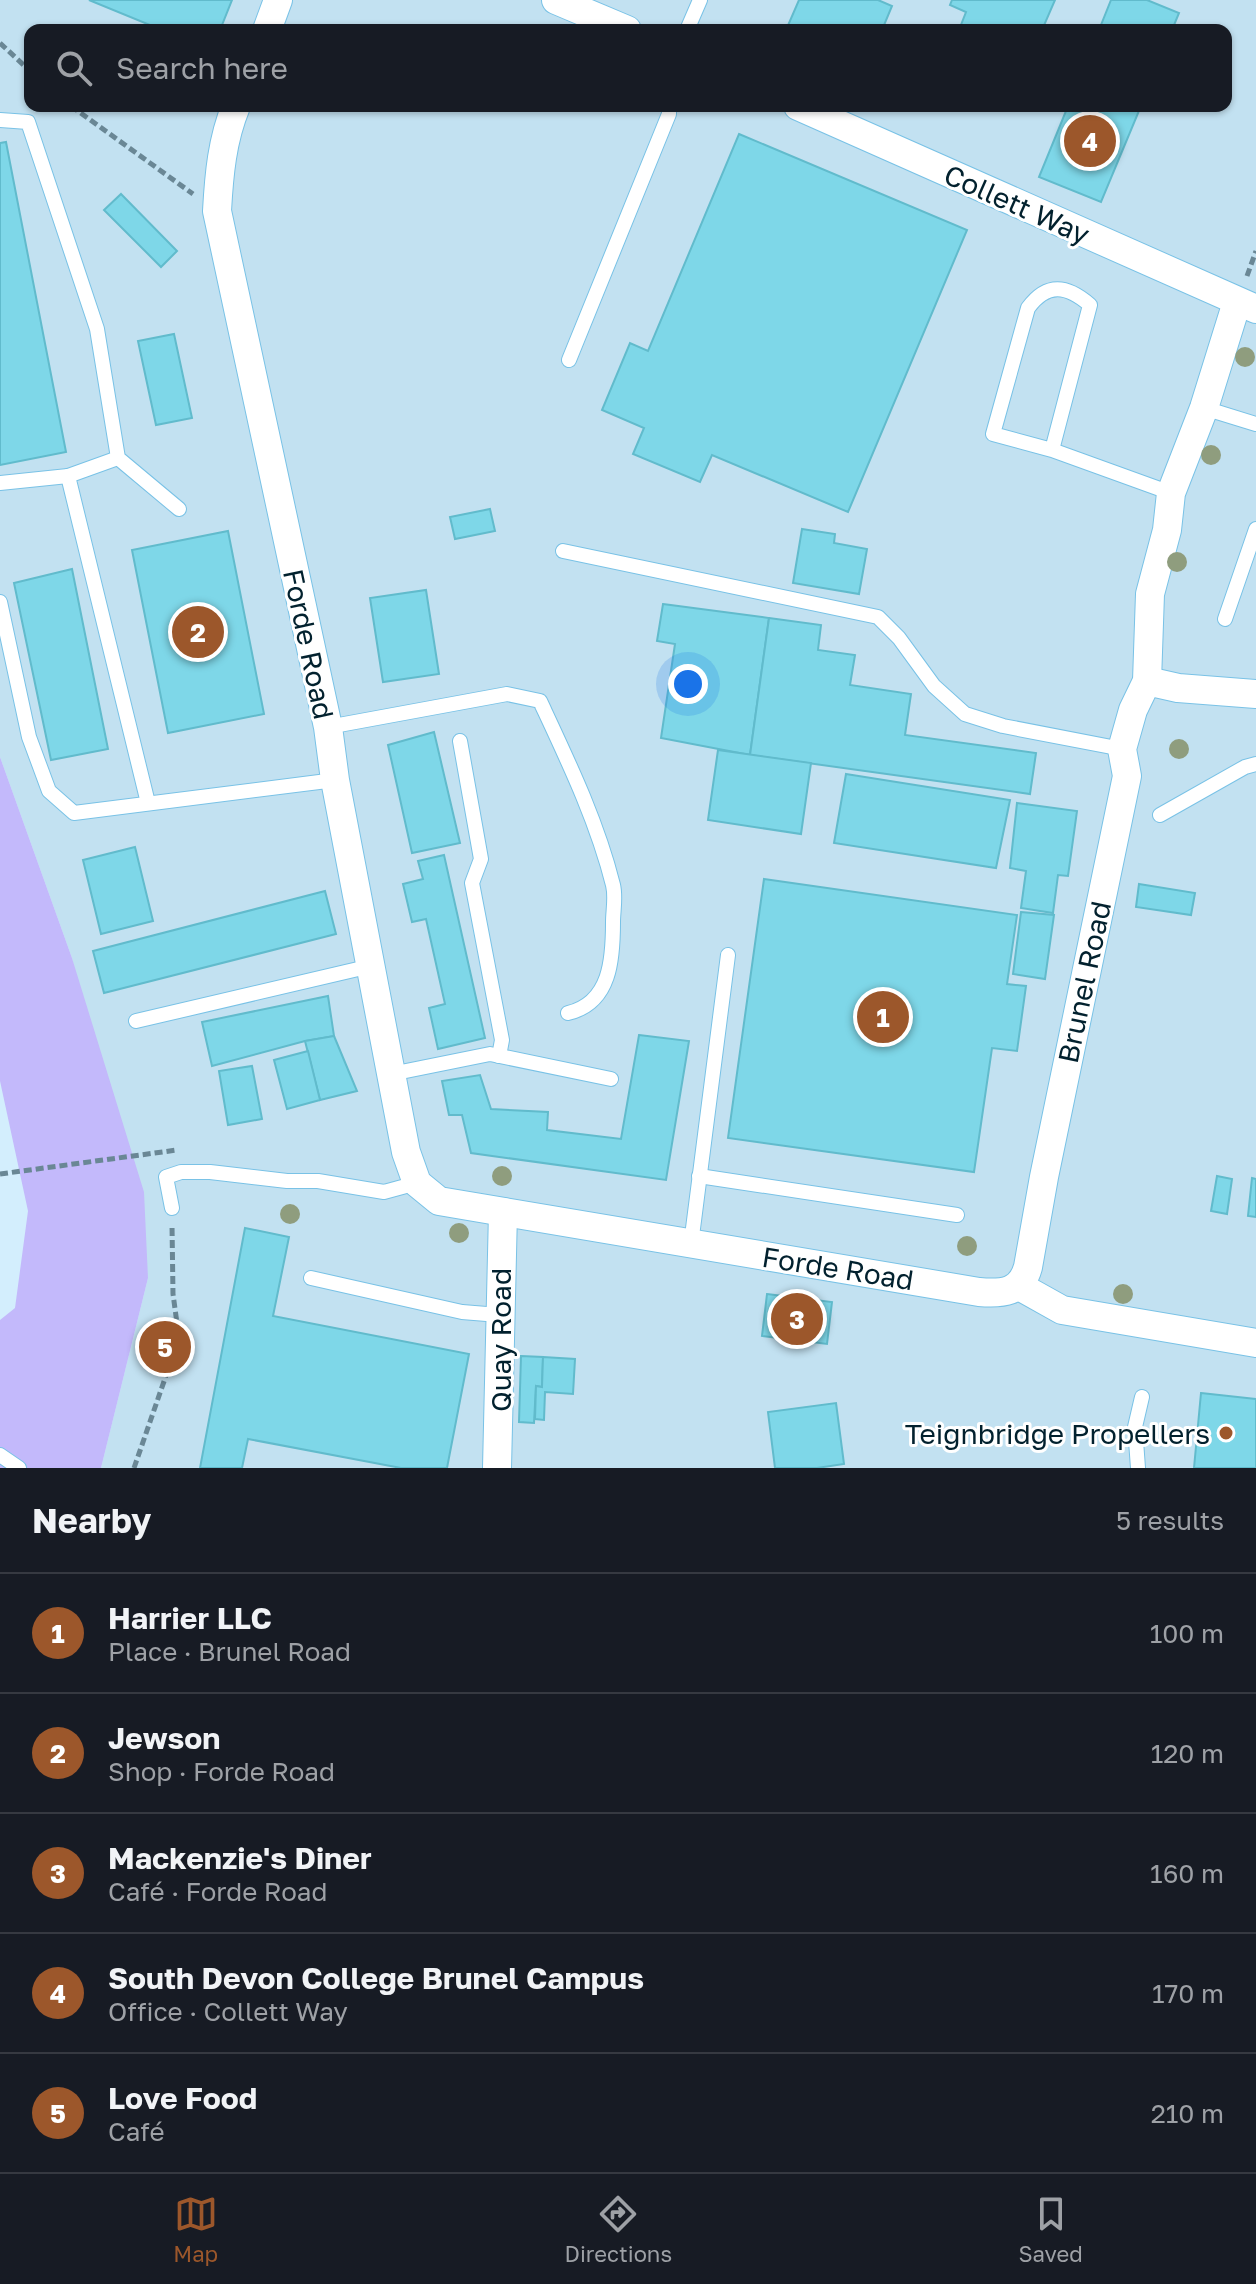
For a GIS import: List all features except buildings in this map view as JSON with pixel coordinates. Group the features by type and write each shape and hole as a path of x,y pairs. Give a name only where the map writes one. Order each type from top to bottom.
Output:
{"street":[{"path":"269,24 278,0"},
{"path":"556,0 613,24"},
{"name":"Forde Road","path":"233,112 227,127 219,169 217,211 328,727 335,780 406,1152 417,1183 439,1201 503,1212 979,1292 1003,1294 1019,1286"},
{"name":"Collett Way","path":"812,112 1246,305"},
{"name":"Brunel Road","path":"1019,1286 1028,1267 1127,776 1122,749 1133,710 1147,681 1150,594 1167,530 1171,493 1246,305"},
{"path":"1147,681 1178,688 1256,694"},
{"name":"Quay Road","path":"497,1468 503,1212"},
{"path":"1019,1286 1062,1310 1256,1343"}],"lane":[{"path":"690,24 700,0"},
{"path":"569,360 669,112"},
{"path":"0,120 28,122 38,148 97,329 118,458 179,509"},
{"path":"1052,450 1090,305 1076,292 1058,289 1038,294 1028,308 993,434 1052,450 1171,493"},
{"path":"1204,408 1256,424"},
{"path":"0,483 68,476 118,458"},
{"path":"68,476 148,803"},
{"path":"1225,619 1256,529"},
{"path":"563,551 878,617 899,638 934,686 965,714 1003,726 1122,749"},
{"path":"0,602 29,737 49,791 74,813 335,780"},
{"path":"328,727 507,694 540,701 579,783 614,888 613,960 605,985 581,1010 568,1013"},
{"path":"460,741 481,859 472,883 502,1040 499,1056"},
{"path":"1160,815 1245,767 1256,764"},
{"path":"691,1244 728,955"},
{"path":"136,1021 371,966"},
{"path":"391,1074 490,1054 611,1079"},
{"path":"172,1208 166,1177 181,1172 318,1181 384,1192 417,1183"},
{"path":"699,1176 957,1215"},
{"path":"311,1278 462,1312 499,1315"},
{"path":"1138,1468 1135,1427 1142,1397"},
{"path":"0,1455 19,1468"}],"path":[{"path":"0,43 24,65"},
{"path":"79,112 217,211"},
{"path":"0,1174 182,1150"},
{"path":"134,1468 179,1338 173,1294 172,1208"}],"shaded area":[{"path":"0,0 1256,0 1256,1468 101,1468 148,1278 72,958 0,757"},
{"path":"0,757 72,958 144,1192 148,1278 101,1468 0,1468 0,1320 15,1308 28,1211 0,1081"}],"place":[{"name":"South Devon College Brunel Campus","path":"1090,141"},
{"name":"Jewson","path":"198,632"},
{"name":"Harrier LLC","path":"883,1017"},
{"name":"Mackenzie's Diner","path":"797,1319"},
{"name":"Love Food","path":"165,1347"},
{"name":"Teignbridge Propellers","path":"1226,1433"}]}
